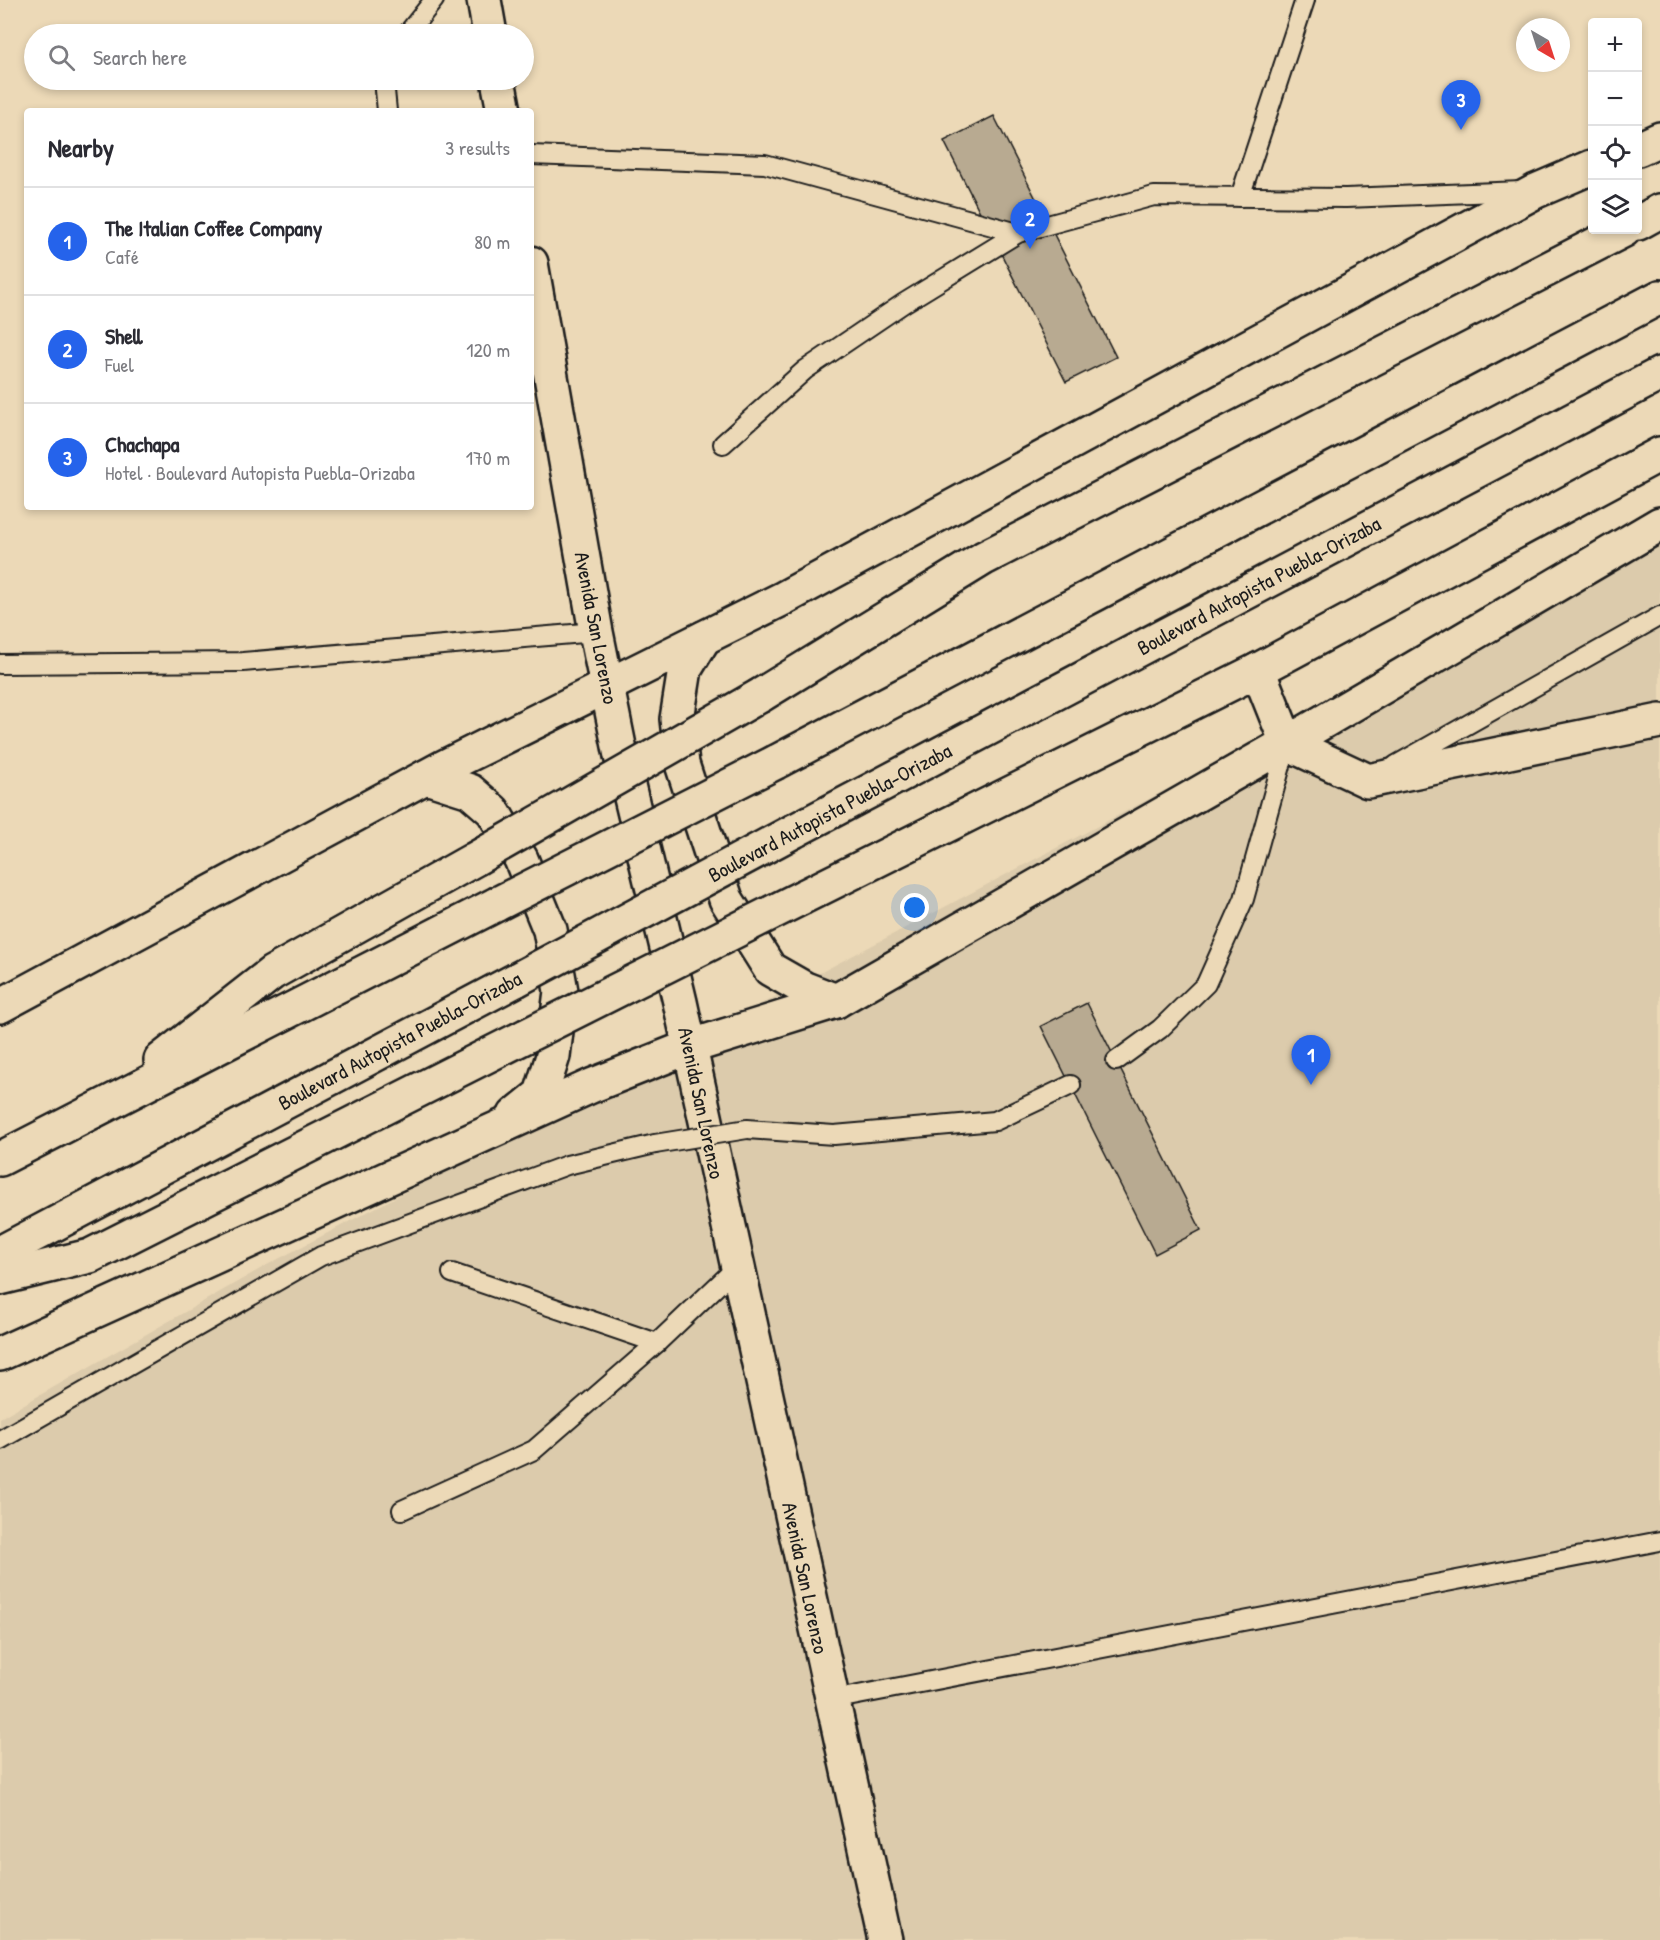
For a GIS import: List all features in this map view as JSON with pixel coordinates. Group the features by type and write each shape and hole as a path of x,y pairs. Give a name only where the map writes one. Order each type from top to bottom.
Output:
{"main road":[{"path":"484,0 488,24"},
{"path":"500,90 503,108"},
{"path":"1642,147 1660,139"},
{"path":"0,1006 426,777 795,593 1536,191 1588,169"},
{"path":"1642,221 1660,211"},
{"path":"102,1107 272,972 761,695 984,558 1616,234"},
{"name":"Avenida San Lorenzo","path":"534,294 537,324 607,687 689,1047 885,1940"},
{"path":"0,1159 776,762 1660,297"},
{"name":"Boulevard Autopista Puebla-Orizaba","path":"0,1253 1660,374"},
{"path":"0,1278 90,1256 1258,670 1660,454"},
{"path":"0,1354 591,1086 689,1047 836,1000 1287,743 1660,524"},
{"path":"704,638 685,669 677,719 682,764 726,899 770,969 805,989 836,1000"},
{"path":"1258,670 1287,743 1368,781 1660,721"},
{"path":"426,777 470,791 493,811 521,859 550,930 561,991 553,1056 541,1094 498,1129"}],"lane":[{"path":"415,24 434,0"},
{"path":"1240,197 1305,0"},
{"path":"385,90 387,108"},
{"path":"534,155 765,165 1018,233"},
{"path":"723,444 805,370 904,303 1018,233 1154,196 1346,198 1536,191"},
{"path":"1368,781 1660,615"},
{"path":"0,664 243,662 596,632"},
{"path":"1116,1060 1160,1029 1206,984 1244,899 1287,743"},
{"path":"0,1440 321,1256 567,1165 655,1144 747,1129 834,1135 995,1121 1071,1085"},
{"path":"402,1510 534,1450 657,1343 737,1267"},
{"path":"452,1273 657,1343"},
{"path":"832,1700 1660,1541"}],"shaded area":[{"path":"1660,529 1660,1940 0,1940 0,1418 267,1265"}],"building":[{"path":"994,116 1116,357 1066,382 944,141"},
{"path":"1087,1003 1201,1230 1155,1254 1041,1026"}],"place":[{"name":"Chachapa","path":"1461,130"},
{"name":"Shell","path":"1030,249"},
{"name":"The Italian Coffee Company","path":"1311,1085"}]}
